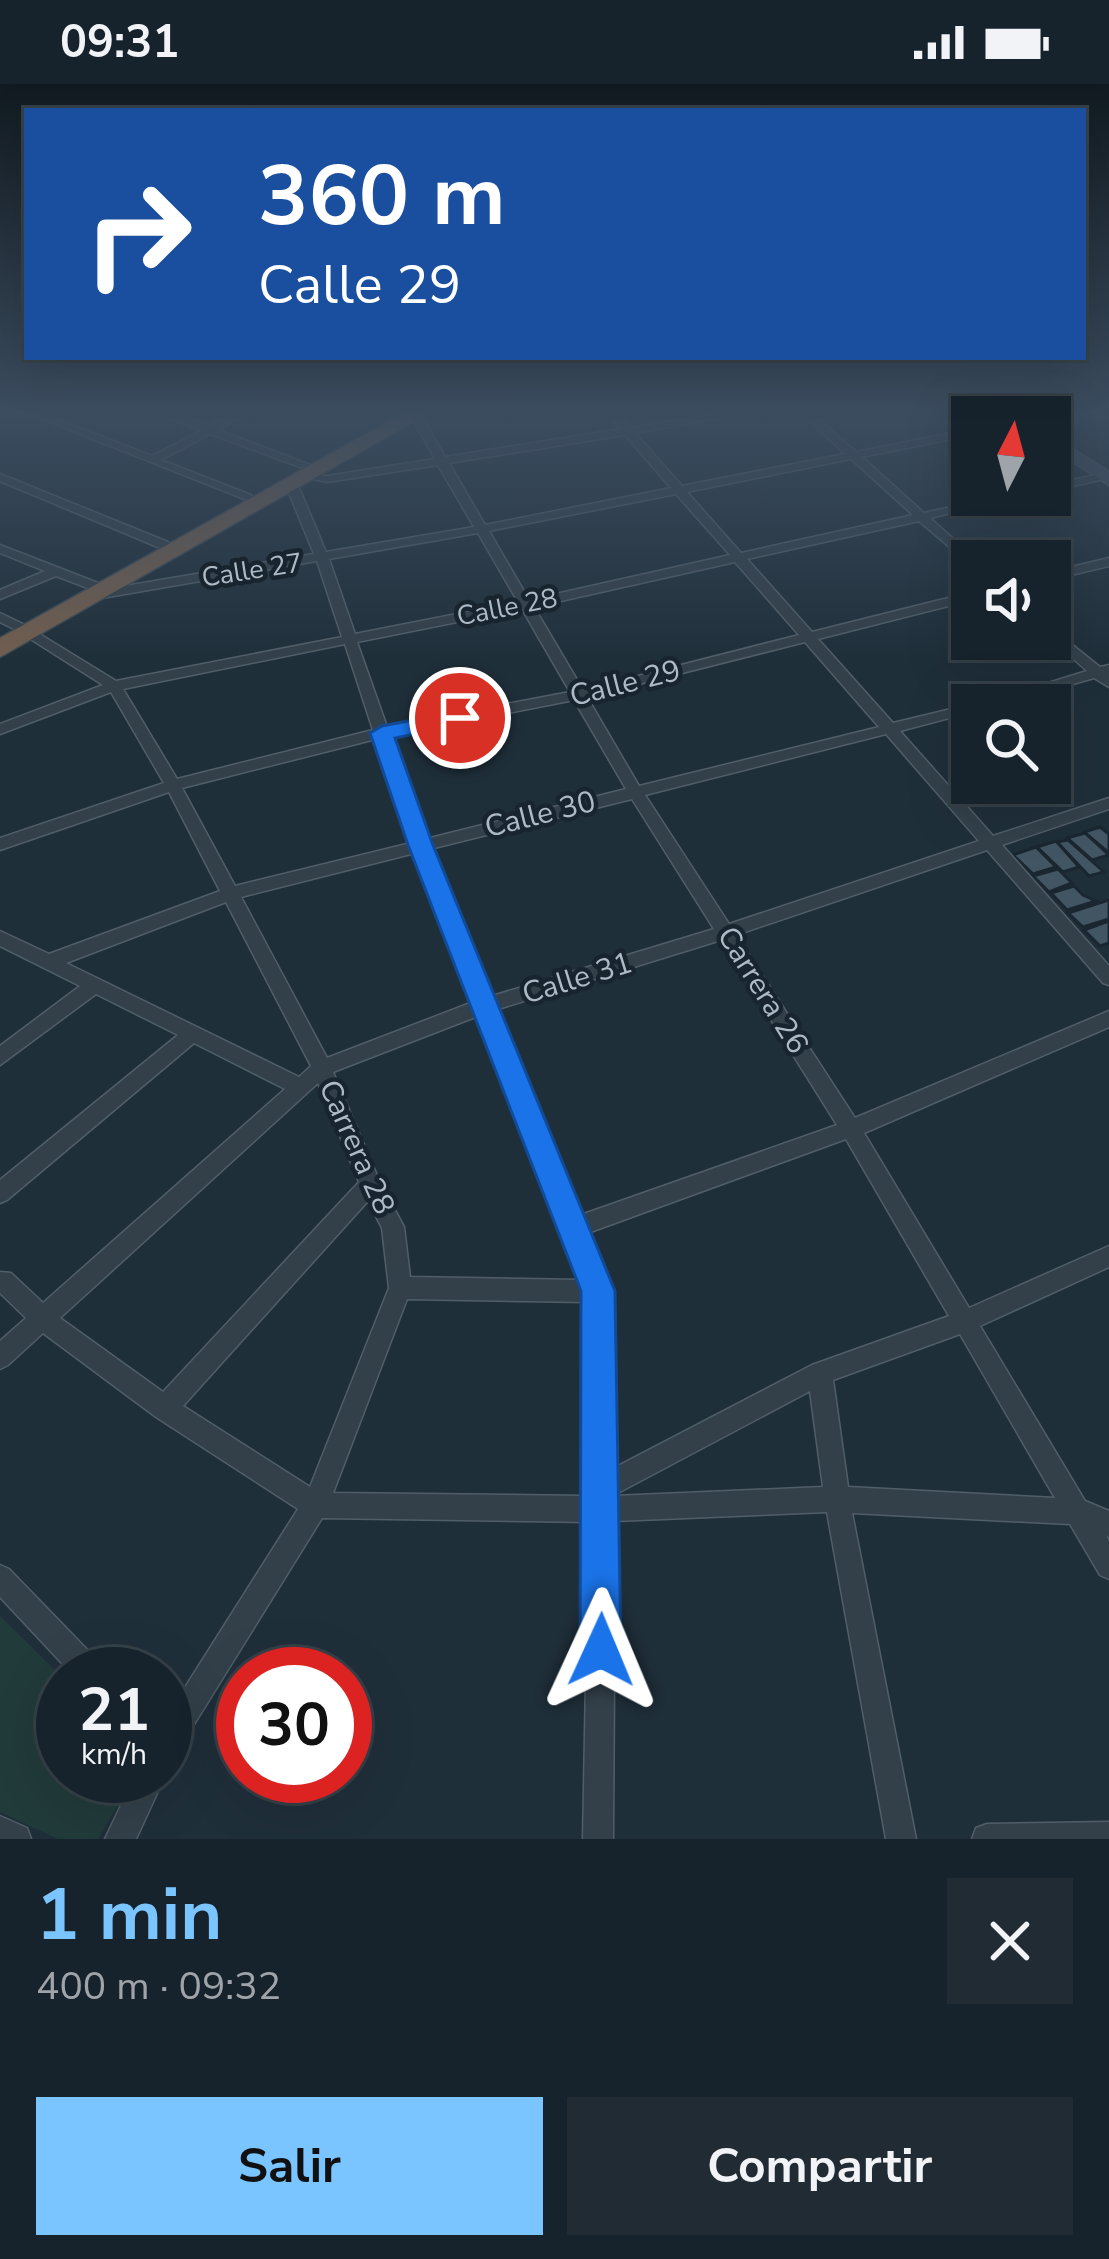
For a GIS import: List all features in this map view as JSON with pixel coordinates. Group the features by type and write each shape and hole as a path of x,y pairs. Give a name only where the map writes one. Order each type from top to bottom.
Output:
{"highway":[{"path":"0,650 11,629 94,591 263,496"},
{"path":"94,591 247,497"}],"street":[{"path":"46,496 164,545"},
{"path":"306,496 346,636 420,845 598,1291 598,1839"},
{"name":"Carrera 26","path":"465,496 634,790 851,1129 1109,1566"},
{"name":"Calle 27","path":"94,591 322,558 638,496"},
{"path":"682,496 1109,978"},
{"path":"897,496 951,543"},
{"name":"Calle 28","path":"0,729 114,686 346,636 528,604 951,510"},
{"path":"2,551 94,591"},
{"path":"1071,571 1109,562"},
{"path":"0,595 56,571"},
{"name":"Calle 29","path":"0,844 172,785 382,733 579,695 951,601"},
{"path":"11,629 114,686"},
{"path":"1071,648 1105,675"},
{"path":"1068,684 1105,675"},
{"name":"Carrera 28","path":"114,686 322,1068 393,1227 400,1288 315,1504 192,1701"},
{"name":"Calle 30","path":"46,963 230,894 951,714"},
{"name":"Calle 31","path":"0,1357 322,1068 486,1005 726,932 1109,803"},
{"path":"5,948 46,963 301,1087"},
{"path":"0,1057 93,986"},
{"path":"573,1228 851,1129 1109,1019"},
{"path":"0,1193 193,1034"},
{"path":"165,1408 370,1184"},
{"path":"601,1499 820,1373 964,1321 1109,1256"},
{"path":"3,1281 43,1319 165,1408 315,1504 836,1499 1080,1512 1109,1524"},
{"path":"400,1288 598,1291"},
{"path":"820,1373 836,1499 901,1839"},
{"path":"0,1578 65,1647"},
{"path":"120,1839 137,1803"},
{"path":"0,1831 16,1839"},
{"path":"987,1839 1109,1837"}],"green space":[{"path":"0,1616 36,1651 36,1803 119,1803 98,1839 58,1839 0,1812"}],"building":[{"path":"1100,827 1109,834 1109,853 1084,832"},
{"path":"1085,833 1109,855 1092,860 1067,838"},
{"path":"1068,840 1104,872 1089,876 1057,842"},
{"path":"1056,841 1079,867 1063,872 1037,847"},
{"path":"1036,847 1056,867 1033,874 1013,855"},
{"path":"1058,869 1072,883 1049,892 1033,876"},
{"path":"1074,886 1096,901 1067,910 1051,893"},
{"path":"1109,900 1109,919 1083,927 1068,913"},
{"path":"1109,921 1109,943 1100,946 1084,930"}],"route":[{"path":"460,718 382,733 420,845 598,1291 601,1650"}]}
